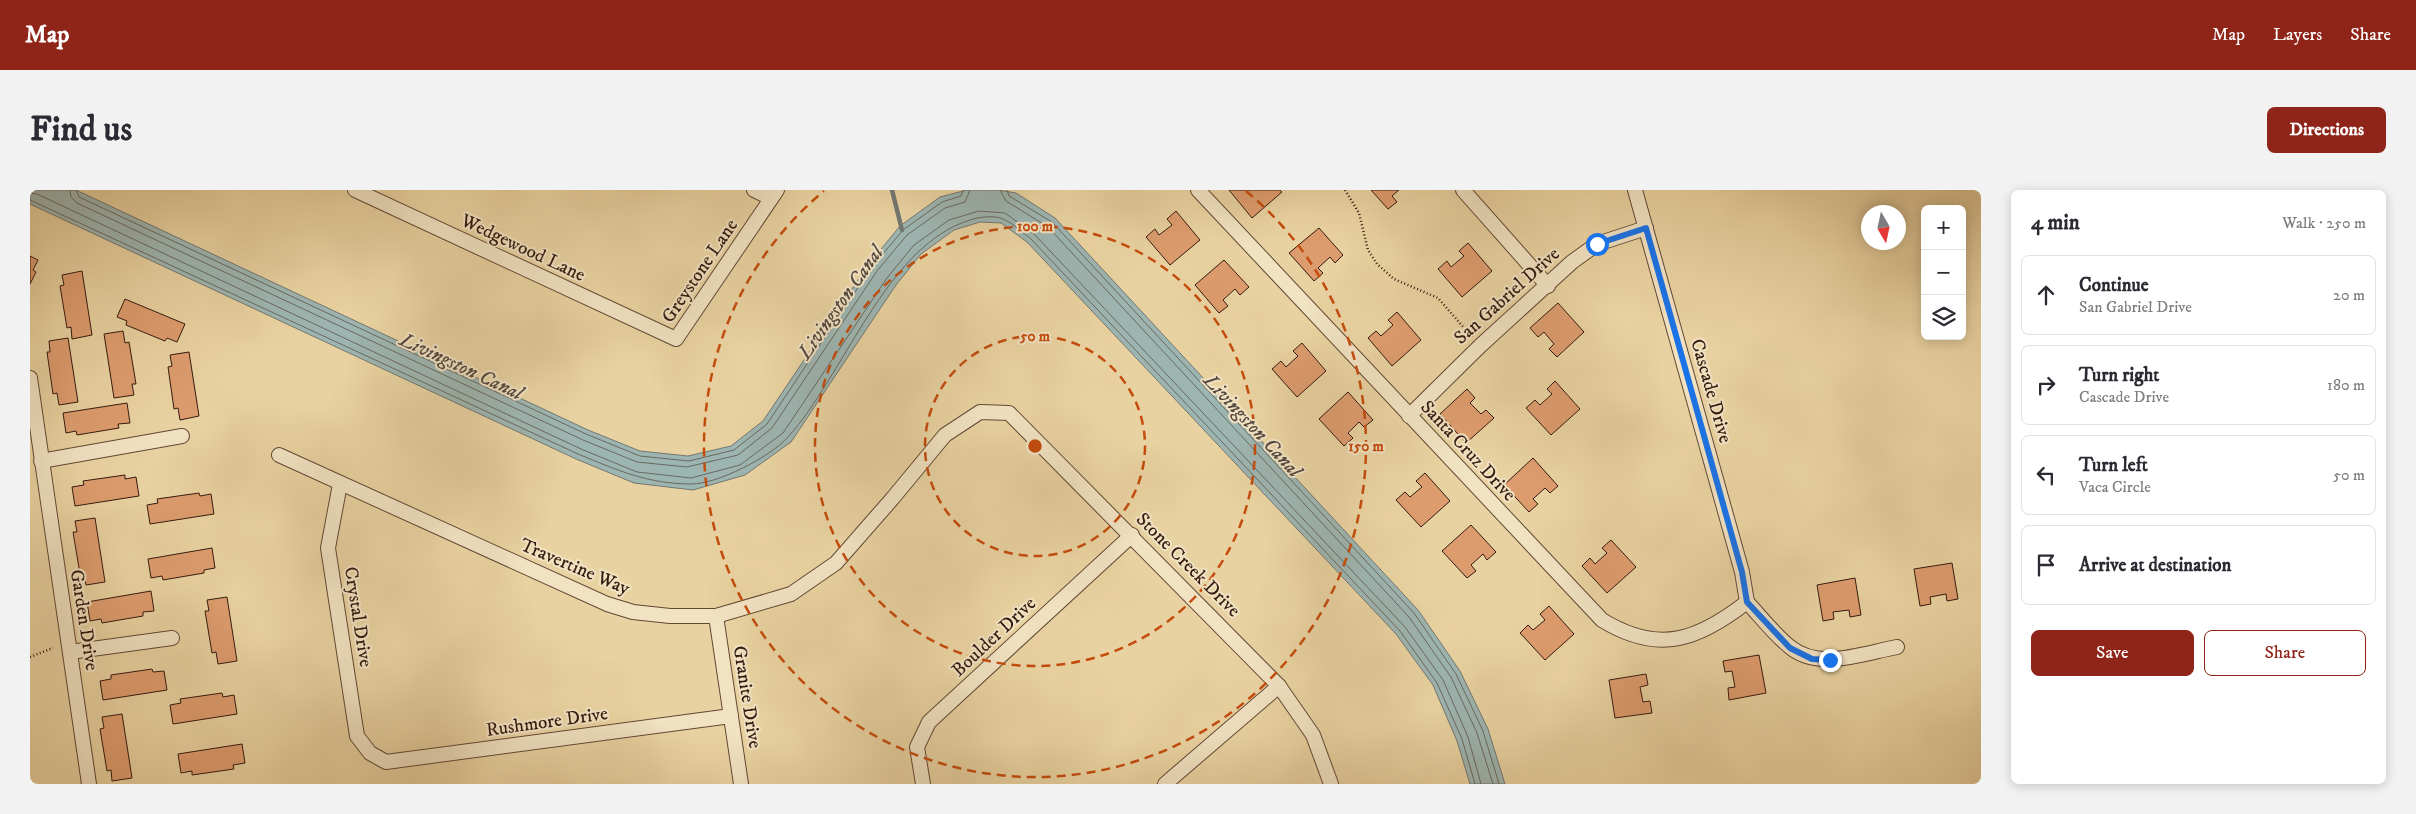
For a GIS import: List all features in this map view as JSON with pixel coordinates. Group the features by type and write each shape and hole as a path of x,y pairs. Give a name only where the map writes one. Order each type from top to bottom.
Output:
{"street":[{"name":"Wedgewood Lane","path":"355,190 676,339"},
{"path":"754,190 774,194"},
{"name":"Santa Cruz Drive","path":"1198,190 1602,620 1618,631 1640,638 1668,641 1694,636 1720,623 1747,602"},
{"path":"1463,190 1548,286"},
{"name":"Cascade Drive","path":"1636,190 1742,572 1747,602"},
{"name":"Greystone Lane","path":"676,339 774,194"},
{"name":"San Gabriel Drive","path":"1409,416 1480,346 1548,286 1572,262 1597,244 1646,228"},
{"name":"Garden Drive","path":"30,378 89,784"},
{"name":"Stone Creek Drive","path":"980,412 1009,413 1280,686 1313,735 1331,784"},
{"name":"Travertine Way","path":"280,455 606,604 633,612 670,616 716,616 791,594 836,563 945,435 980,412"},
{"path":"41,461 182,436"},
{"name":"Crystal Drive","path":"340,484 328,548 357,736 370,754"},
{"name":"Boulder Drive","path":"923,784 917,747 928,722 1132,535"},
{"path":"1747,602 1790,648 1812,659 1830,660 1897,647"},
{"name":"Granite Drive","path":"716,616 742,784"},
{"path":"70,652 172,638"},
{"path":"1165,784 1280,686"},
{"name":"Rushmore Drive","path":"370,754 386,762 731,716"}],"path":[{"path":"1345,190 1359,213 1368,250 1377,264 1394,278 1438,298 1480,346"},
{"path":"30,657 54,648"}],"water":[{"path":"30,190 76,190 588,430 640,451 688,456 731,446 763,421 868,265 900,226 940,197 967,190 998,190 1016,193 1055,218 1418,610 1460,671 1488,729 1505,784 1470,784 1457,741 1433,685 1396,634 1027,242 1001,223 980,222 954,230 921,254 896,285 791,442 745,475 693,490 634,483 576,459 30,204"}],"building":[{"path":"1229,190 1280,190 1282,192 1252,218"},
{"path":"1371,190 1399,190 1392,196 1397,202 1388,209"},
{"path":"1176,211 1200,240 1170,265 1146,237 1155,229 1159,235 1172,225 1167,219"},
{"path":"1319,228 1343,255 1335,263 1330,257 1318,268 1323,273 1314,281 1289,253"},
{"path":"1468,243 1492,271 1462,297 1438,269 1447,261 1451,267 1464,256 1459,251"},
{"path":"30,256 38,260 33,270 36,272 30,284"},
{"path":"1224,260 1249,287 1240,295 1235,289 1223,300 1228,306 1219,313 1195,285"},
{"path":"82,271 92,335 72,339 71,327 67,328 60,286 64,285 62,275"},
{"path":"125,299 185,324 177,342 167,338 165,341 126,325 127,321 117,317"},
{"path":"1558,303 1584,332 1557,357 1549,349 1554,344 1544,332 1538,337 1530,328"},
{"path":"1397,312 1421,340 1392,366 1368,338 1376,331 1381,336 1393,325 1388,320"},
{"path":"123,331 125,343 129,342 136,384 132,384 134,395 114,398 104,334"},
{"path":"68,338 78,402 59,405 57,393 53,394 47,352 50,352 49,341"},
{"path":"1302,343 1326,371 1297,397 1272,369 1281,361 1286,367 1298,356 1293,351"},
{"path":"189,352 199,416 180,420 178,408 174,409 168,367 172,366 170,355"},
{"path":"1555,381 1580,409 1551,435 1526,408 1535,400 1540,405 1552,394 1547,389"},
{"path":"1467,389 1475,398 1470,403 1481,414 1486,410 1494,418 1466,443 1440,414"},
{"path":"1348,392 1373,420 1364,427 1359,422 1348,433 1353,438 1344,446 1319,419"},
{"path":"127,403 130,423 118,424 119,428 77,435 76,431 66,433 63,413"},
{"path":"1533,458 1558,486 1550,493 1545,488 1533,499 1538,504 1529,512 1504,485"},
{"path":"1425,473 1450,501 1421,527 1396,500 1405,492 1410,497 1422,487 1416,481"},
{"path":"125,475 125,479 136,477 139,496 75,506 72,487 84,485 83,481"},
{"path":"199,493 200,496 211,494 214,514 150,524 147,505 158,503 157,499"},
{"path":"95,518 105,582 86,585 84,574 80,574 73,532 77,532 75,521"},
{"path":"1471,525 1496,552 1487,560 1483,554 1471,565 1476,571 1467,578 1442,551"},
{"path":"1611,540 1636,567 1607,593 1582,566 1590,558 1595,564 1607,553 1602,548"},
{"path":"212,548 215,568 204,570 204,573 163,580 162,576 151,578 148,559"},
{"path":"1952,563 1958,599 1947,601 1946,594 1930,597 1931,604 1920,606 1914,569"},
{"path":"1855,578 1861,615 1850,617 1849,610 1833,612 1834,619 1823,621 1817,585"},
{"path":"151,591 154,611 143,612 143,616 102,623 101,619 90,621 87,602"},
{"path":"227,597 237,661 218,664 216,652 212,653 205,611 209,611 207,600"},
{"path":"1549,606 1574,634 1545,660 1520,633 1528,625 1533,630 1545,620 1540,614"},
{"path":"1759,655 1766,693 1729,700 1728,688 1735,687 1732,671 1725,672 1723,661"},
{"path":"152,669 153,672 164,671 167,690 103,700 100,681 111,679 111,675"},
{"path":"1646,674 1648,685 1640,687 1643,702 1650,701 1652,713 1615,718 1609,680"},
{"path":"222,693 223,697 234,695 237,714 173,724 170,705 181,703 180,699"},
{"path":"122,714 132,778 112,781 111,770 107,771 100,729 104,728 102,717"},
{"path":"242,744 245,763 233,765 234,769 192,775 192,771 181,773 178,754"}],"waterway":[{"path":"892,190 902,230"}],"route":[{"path":"1597,244 1646,228 1742,572 1747,602 1790,648 1812,659 1830,660"}],"water label":[{"name":"Livingston Canal","path":"841,303"},
{"name":"Livingston Canal","path":"461,367"},
{"name":"Livingston Canal","path":"1252,426"}]}
